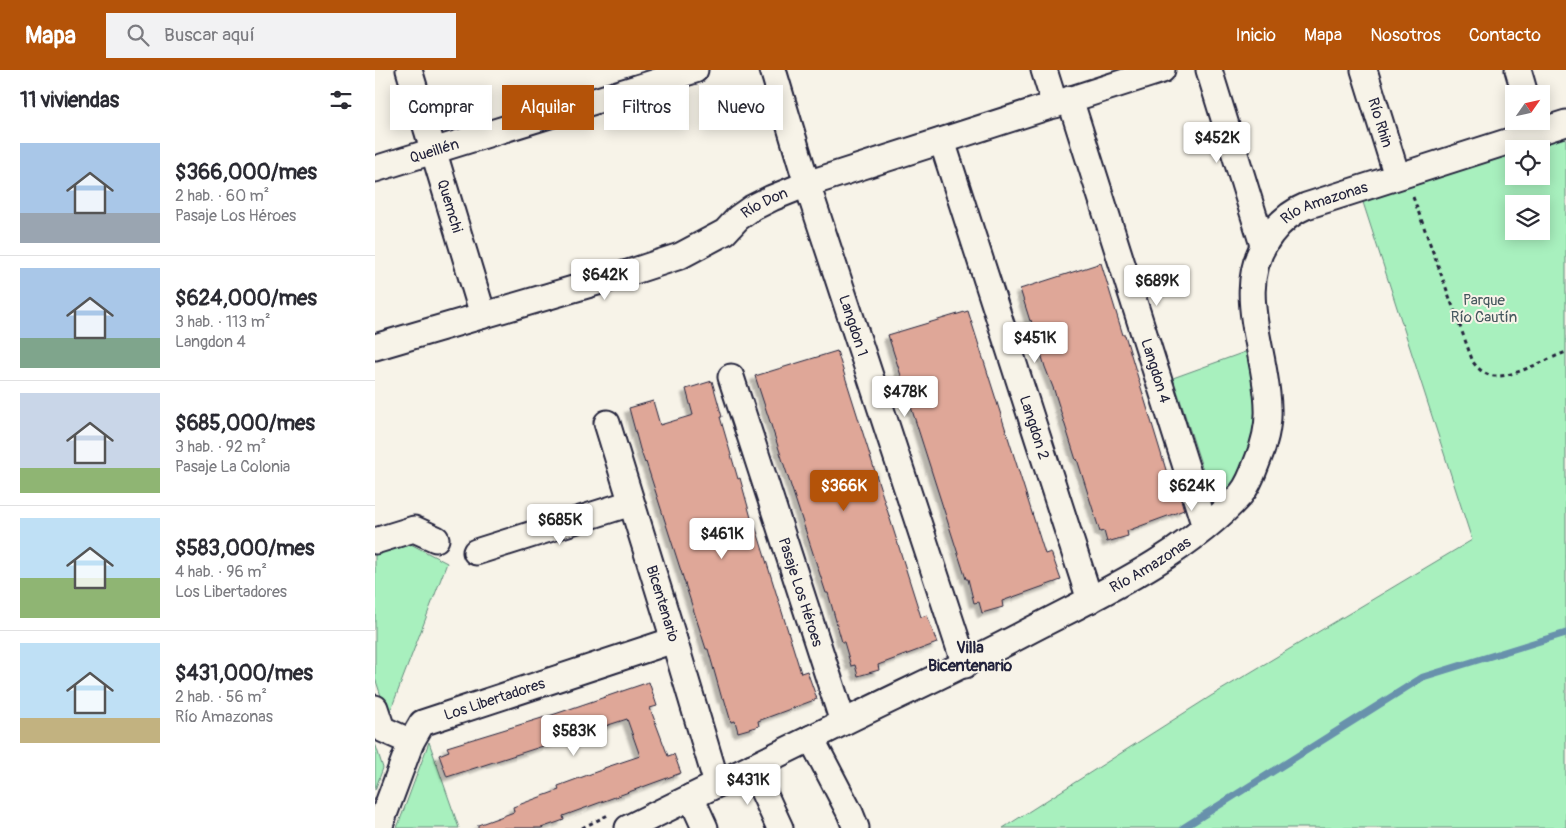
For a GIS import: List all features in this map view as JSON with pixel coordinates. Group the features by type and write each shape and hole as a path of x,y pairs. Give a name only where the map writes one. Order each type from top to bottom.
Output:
{"street":[{"name":"Quemchi","path":"409,70 483,314"},
{"name":"Queillén","path":"375,169 695,70"},
{"name":"Langdon 1","path":"773,70 807,184 965,665"},
{"name":"Langdon 4","path":"1044,70 1062,102 1205,527"},
{"name":"Río Don","path":"375,347 681,256 725,232 738,218 753,208 807,184 1162,70"},
{"path":"1209,70 1263,245"},
{"name":"Río Rhin","path":"1364,70 1404,183"},
{"path":"1518,70 1522,85"},
{"name":"Río Amazonas","path":"1550,125 1566,123"},
{"name":"Río Amazonas","path":"628,828 843,722 965,665 1090,600 1179,548 1205,527 1242,492 1263,448 1269,409 1253,312 1252,278 1256,261 1263,245 1277,226 1294,211 1404,183 1528,130"},
{"name":"Langdon 2","path":"941,141 1090,600"},
{"name":"Pasaje Los Héroes","path":"731,377 843,722"},
{"name":"Bicentenario","path":"607,423 675,640 717,784"},
{"path":"476,552 631,503"},
{"path":"375,540 414,529 436,539"},
{"name":"Los Libertadores","path":"379,828 411,742 422,723 675,640"},
{"path":"375,708 382,730 411,742"},
{"path":"811,738 856,828"},
{"path":"752,767 780,828"},
{"path":"691,797 705,828"}],"path":[{"path":"1404,183 1473,362 1477,368 1489,375 1504,376 1566,352"}],"green space":[{"name":"Parque Río Cautín","path":"1566,134 1566,828 1003,828 1211,696 1472,540 1360,193 1505,153 1505,185 1550,185 1550,140 1546,140"},
{"path":"1256,348 1261,412 1246,465 1228,493 1215,507 1173,378"},
{"path":"403,540 447,563 388,717 375,678 375,548"},
{"path":"429,742 459,828 397,828"},
{"path":"375,743 383,768 375,790"}],"building":[{"path":"1101,263 1170,483 1176,482 1184,510 1127,531 1128,536 1107,542 1104,531 1100,532 1020,289"},
{"path":"968,311 1045,554 1051,552 1061,580 1002,601 1003,607 982,613 979,602 974,603 968,579 966,579 888,335"},
{"path":"837,351 921,617 927,615 937,643 878,665 879,670 858,676 855,665 851,666 844,642 842,642 828,593 826,593 755,376"},
{"path":"712,381 738,479 740,478 753,525 755,525 801,673 807,671 817,699 758,721 759,726 738,732 735,721 731,722 724,698 722,699 708,649 706,649 646,462 640,449 629,408 653,401 660,425 693,415 686,389"},
{"path":"649,682 657,706 650,708 668,756 674,754 681,773 563,816 564,820 541,828 478,828 478,825 514,812 513,807 559,790 558,786 640,756 627,719 447,777 439,755 449,751 447,747 555,714"}],"waterway":[{"path":"1183,828 1423,677 1566,633"}],"district":[{"name":"Villa Bicentenario","path":"970,656"}]}
